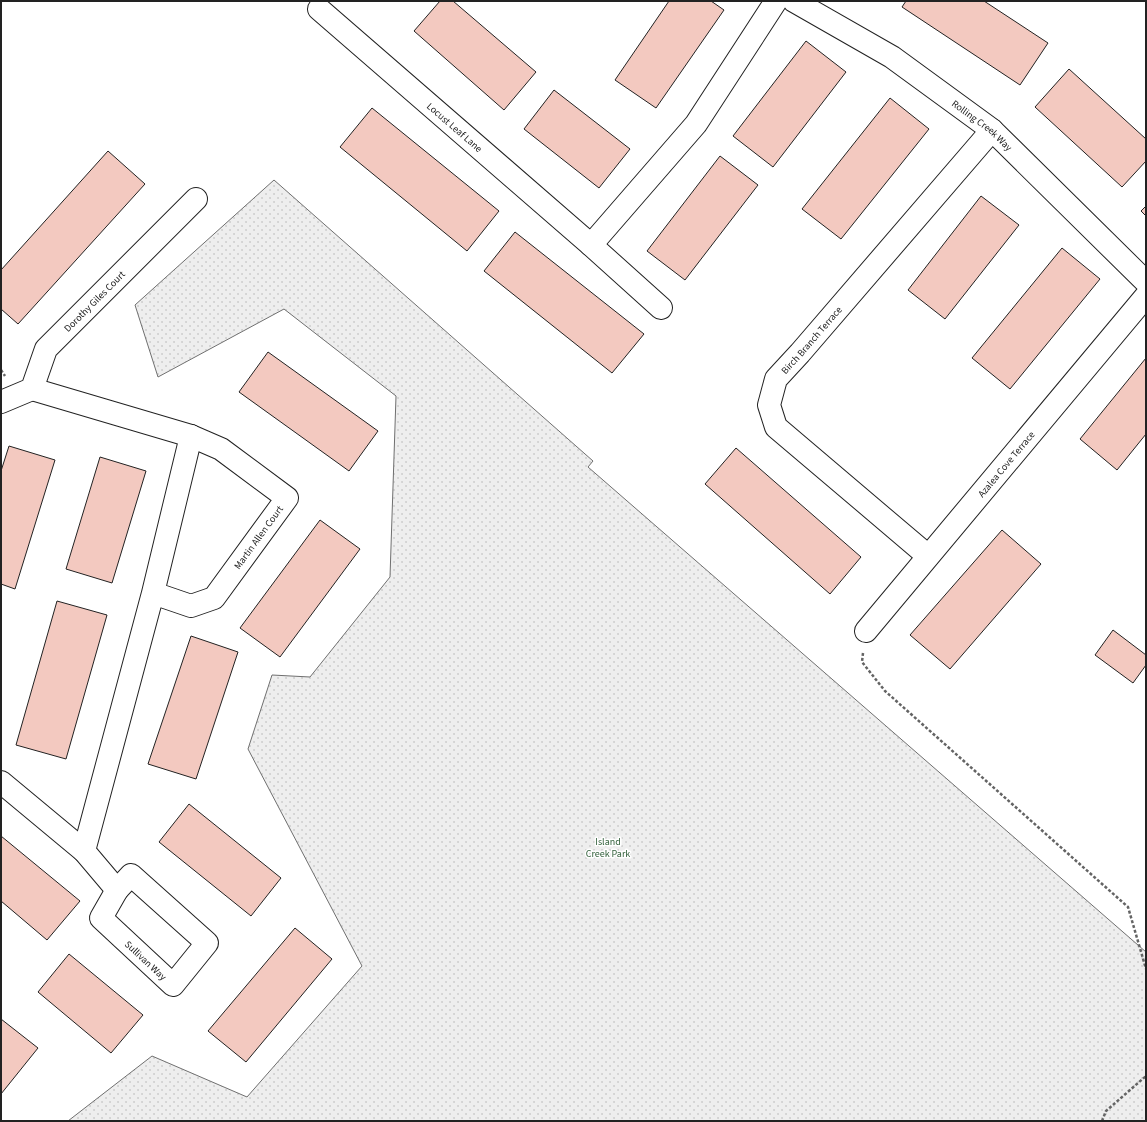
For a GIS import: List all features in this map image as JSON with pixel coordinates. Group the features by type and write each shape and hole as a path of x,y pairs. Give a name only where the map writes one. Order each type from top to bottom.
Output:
{"street":[{"path":"591,244 696,124 776,1"},
{"name":"Rolling Creek Way","path":"794,1 892,57 992,130 1146,282"},
{"name":"Locust Leaf Lane","path":"319,9 591,244 661,308"},
{"name":"Birch Branch Terrace","path":"928,556 776,426 769,405 776,379 992,130"},
{"name":"Dorothy Giles Court","path":"32,389 46,349 196,199"},
{"name":"Azalea Cove Terrace","path":"866,631 1146,296"},
{"path":"1,402 32,389"},
{"name":"Martin Allen Court","path":"32,389 192,436 221,449 287,498 214,598 191,606 153,593"},
{"path":"84,851 153,593 192,436"},
{"path":"1,782 84,851 117,890"},
{"name":"Sullivan Way","path":"131,875 207,943 173,985 101,918 117,890 131,875"}],"path":[{"path":"866,631 862,662 885,691 1128,907 1146,969"},
{"path":"1102,1121 1106,1110 1146,1076"}],"green space":[{"name":"Island Creek Park","path":"274,180 593,461 588,467 1146,952 1146,1121 68,1121 152,1056 247,1097 362,966 248,749 272,675 310,677 390,577 396,396 284,309 158,377 135,305"}],"building":[{"path":"440,1 453,1 536,72 504,110 414,31"},
{"path":"669,1 711,1 724,10 656,108 615,80"},
{"path":"906,1 984,1 1048,43 1020,85 902,7"},
{"path":"806,41 846,72 773,167 733,136"},
{"path":"1069,69 1146,139 1146,161 1122,187 1035,107"},
{"path":"554,90 630,149 599,188 524,129"},
{"path":"890,98 929,129 841,239 802,209"},
{"path":"372,108 499,211 467,251 340,147"},
{"path":"108,151 145,184 18,324 1,309 1,270"},
{"path":"720,156 758,185 685,280 647,251"},
{"path":"981,196 1019,225 945,319 908,290"},
{"path":"1146,206 1146,216 1141,211"},
{"path":"515,232 644,334 612,373 484,271"},
{"path":"1062,248 1100,279 1010,389 972,358"},
{"path":"268,352 378,431 349,471 239,392"},
{"path":"1146,358 1146,434 1117,470 1080,439"},
{"path":"9,446 55,460 15,589 1,584 1,471"},
{"path":"736,448 861,557 830,594 705,484"},
{"path":"100,457 146,471 112,583 66,569"},
{"path":"320,520 360,549 280,657 240,628"},
{"path":"1002,530 1041,564 950,669 910,635"},
{"path":"57,601 107,615 66,759 16,745"},
{"path":"1113,630 1146,655 1146,665 1133,683 1095,655"},
{"path":"191,636 238,652 196,779 148,764"},
{"path":"189,804 281,878 251,916 159,842"},
{"path":"1,836 80,901 47,940 1,901"},
{"path":"295,928 332,959 246,1062 208,1031"},
{"path":"69,954 143,1015 111,1053 38,992"},
{"path":"1,1019 38,1048 1,1094"}]}
